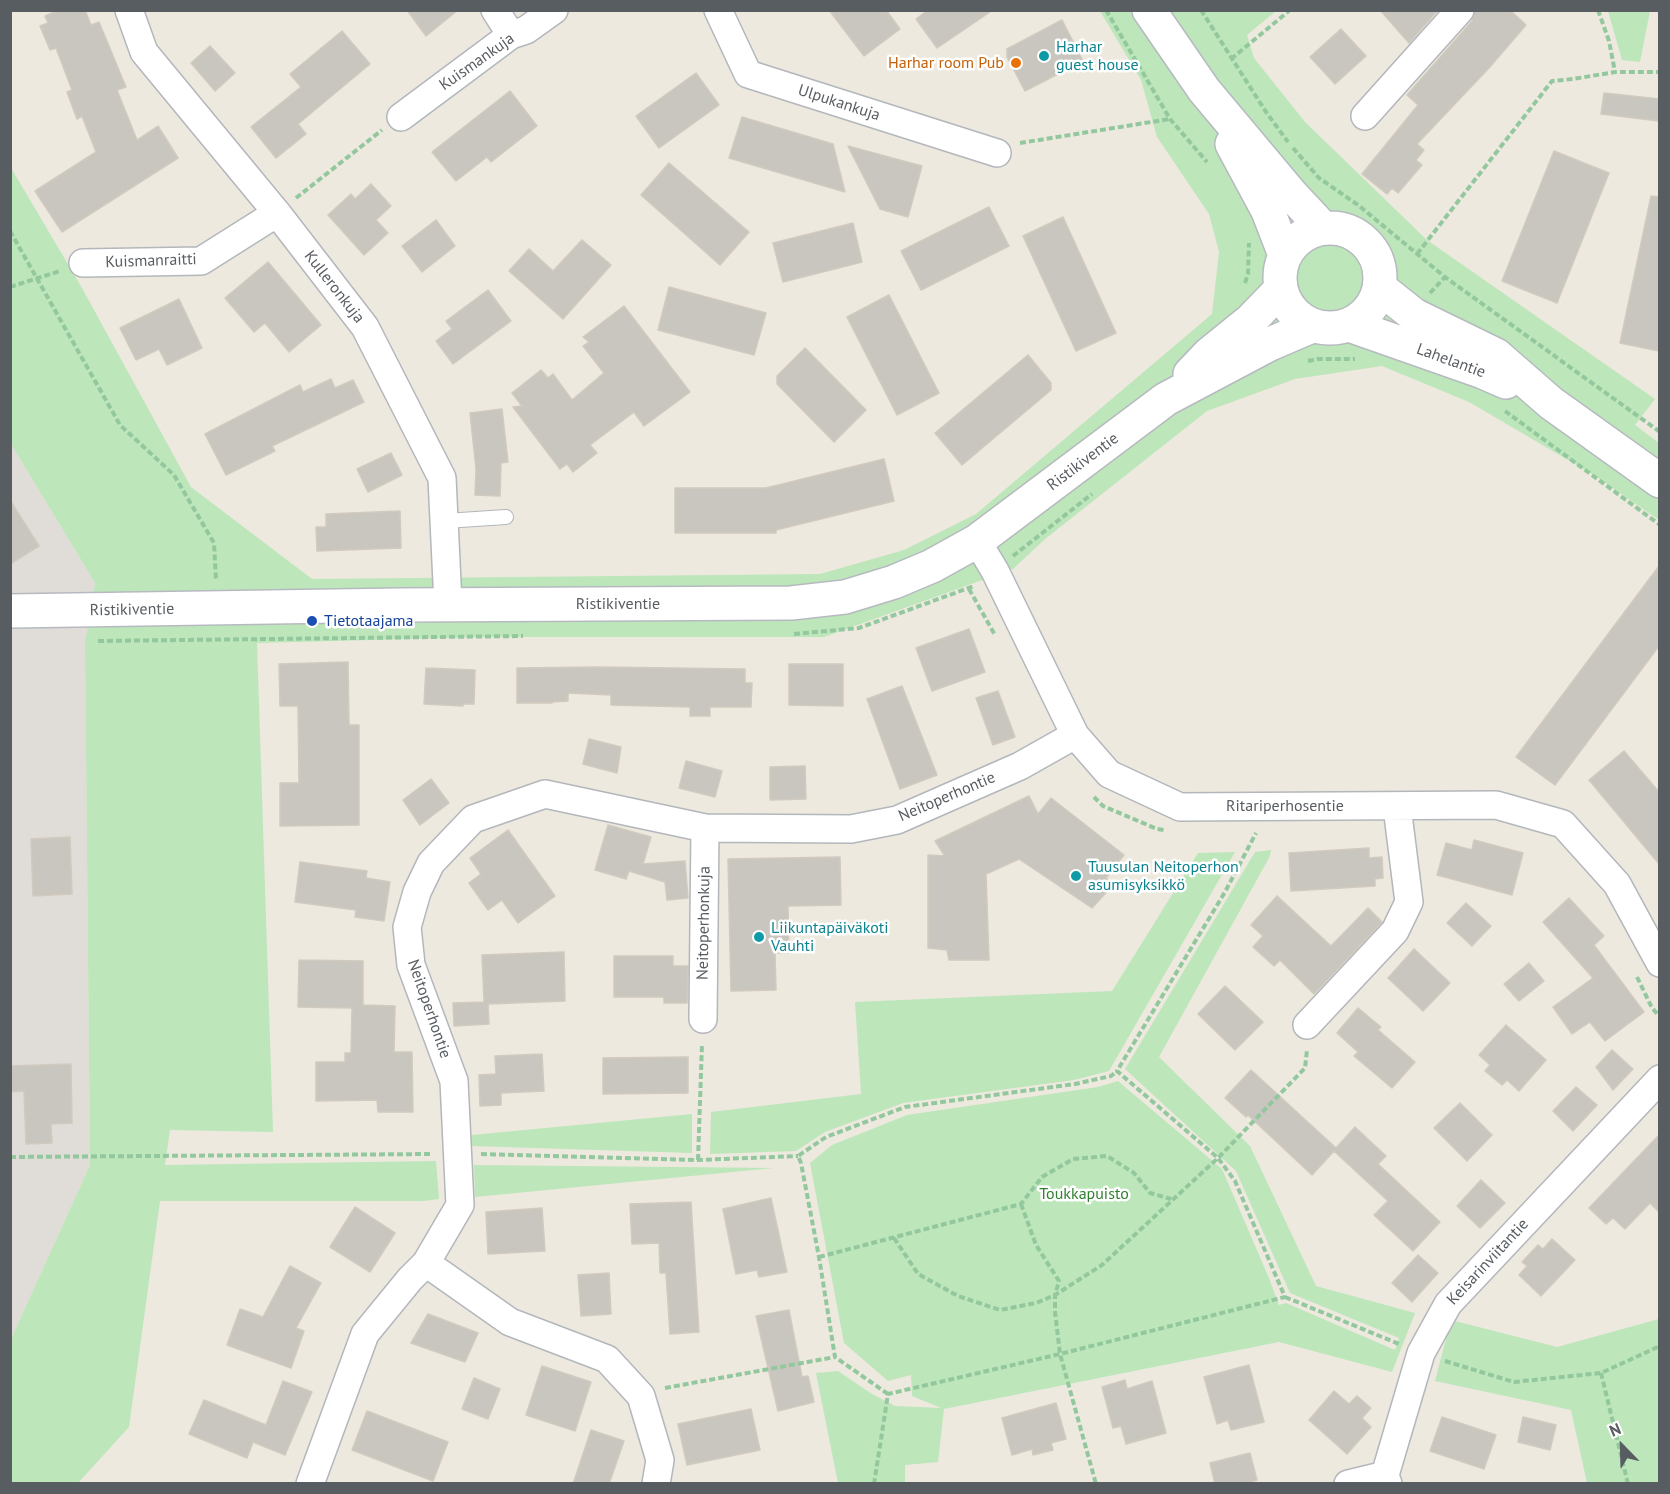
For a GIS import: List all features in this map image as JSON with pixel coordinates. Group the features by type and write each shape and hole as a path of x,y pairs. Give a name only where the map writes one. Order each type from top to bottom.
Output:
{"street":[{"name":"Kulleronkuja","path":"129,10 144,52 277,213 365,327 442,478 448,604"},
{"path":"495,10 511,35"},
{"name":"Kuismankuja","path":"401,117 511,35 525,30 554,10"},
{"name":"Ulpukankuja","path":"718,10 748,74 997,153"},
{"path":"1149,10 1204,90 1292,195 1323,228"},
{"path":"1365,116 1460,10"},
{"path":"1204,90 1268,211 1285,255"},
{"name":"Kuismanraitti","path":"83,263 201,261 277,213"},
{"path":"1323,228 1340,229 1354,234 1367,244 1376,257 1380,272 1380,288 1369,311 1349,325 1330,329 1312,326 1292,311 1281,289 1280,272 1285,255 1301,237 1323,228"},
{"name":"Lahelantie","path":"1380,288 1414,315 1496,355 1551,403 1659,481"},
{"name":"Ristikiventie","path":"1166,399 1209,354 1251,320 1281,289"},
{"name":"Lahelantie","path":"1349,325 1483,372 1551,403"},
{"name":"Ristikiventie","path":"10,611 448,604 791,603 834,598 894,582 932,566 977,541 1166,399 1269,344 1312,326"},
{"name":"Ritariperhosentie","path":"977,541 995,571 1075,735 1109,774 1180,807 1496,805 1563,824 1617,884 1659,963"},
{"name":"Neitoperhontie","path":"310,1484 365,1334 426,1263 460,1205 454,1081 411,965 407,927 417,892 431,863 473,819 545,794 705,828 851,829 897,820 1020,766 1075,735"},
{"path":"1307,1025 1395,931 1409,902 1397,807"},
{"name":"Neitoperhonkuja","path":"703,1019 705,828"},
{"name":"Keisarinviitantie","path":"1386,1479 1421,1353 1448,1304 1659,1079"},
{"path":"426,1263 510,1322 607,1359 641,1396 660,1460 656,1484"},
{"path":"1348,1484 1386,1479"}],"lane":[{"path":"445,521 506,517"}],"path":[{"path":"1106,10 1170,119 1214,170"},
{"path":"1201,10 1266,112 1319,178 1358,206 1445,277 1659,432"},
{"path":"1231,59 1290,10"},
{"path":"1598,10 1609,41 1615,72"},
{"path":"1417,254 1552,81 1615,72 1659,72"},
{"path":"277,213 401,117"},
{"path":"997,153 1016,144 1170,119"},
{"path":"10,231 120,425 174,475 214,543 218,608"},
{"path":"10,287 83,263"},
{"path":"1497,404 1659,525"},
{"path":"10,1157 458,1153 698,1160 798,1156 826,1137 904,1107 1075,1084 1111,1076 1117,1071 1225,892 1252,842 1257,831 1257,805"},
{"path":"698,1160 703,1019"},
{"path":"894,1238 918,1274 958,1296 1000,1310 1036,1303 1055,1295 1102,1265 1218,1158 1305,1068 1308,1045 1307,1025"},
{"path":"1117,1071 1218,1158 1235,1182 1285,1297"},
{"path":"798,1156 819,1257 836,1357 888,1394 1060,1354 1285,1297 1421,1353 1514,1382 1601,1373 1659,1346"},
{"path":"819,1257 1022,1204 1042,1177 1073,1159 1107,1156 1134,1173 1150,1193 1171,1199"},
{"path":"1022,1204 1036,1245 1059,1281 1055,1295 1055,1312 1060,1354 1096,1484"},
{"path":"641,1396 650,1391 836,1357"},
{"path":"1601,1373 1628,1484"},
{"path":"874,1484 888,1394"}],"shaded area":[{"path":"11,444 95,583 85,644 90,1165 11,1339"}],"green space":[{"path":"1100,11 1276,11 1247,35 1254,58 1305,122 1427,240 1655,399 1635,425 1659,443 1659,520 1597,477 1469,402 1382,366 1295,379 1207,411 1045,539 1013,569 824,637 483,637 257,643 273,1132 170,1130 165,1165 436,1161 439,1199 424,1201 160,1201 129,1427 78,1483 11,1483 11,1339 90,1165 85,643 95,583 11,444 10,166 82,288 191,487 312,579 820,574 904,550 976,514 1212,314 1219,252 1209,214 1157,137 1141,80"},
{"path":"1608,11 1650,11 1640,62 1622,60"},
{"name":"Toukkapuisto","path":"1271,850 1270,856 1159,1057 1250,1146 1316,1286 1415,1313 1392,1372 1279,1342 944,1409 938,1462 905,1465 905,1483 838,1483 816,1373 838,1371 872,1394 895,1406 941,1408 912,1396 911,1375 888,1381 844,1343 810,1163 832,1145 907,1115 1098,1087 1118,1081 1222,1169 1279,1305 1286,1303 1395,1350 1399,1338 1290,1293 1236,1171 1125,1069 1255,852"},
{"path":"1235,852 1109,1071 1074,1080 903,1103 825,1132 796,1151 710,1154 711,1112 861,1094 855,1002 1112,991 1198,853"},
{"path":"692,1114 692,1153 471,1146 472,1135"},
{"path":"474,1165 774,1168 475,1197"},
{"path":"1659,1319 1659,1483 1587,1483 1571,1410 1435,1381 1451,1320 1557,1347"}],"building":[{"path":"59,10 85,10 91,25 99,22 126,87 117,90 137,140 158,126 178,158 62,232 35,191 96,152 82,116 77,119 67,92 72,90 56,48 50,50 40,26 48,23 45,16"},
{"path":"407,10 458,10 426,36"},
{"path":"829,10 886,10 900,29 864,56"},
{"path":"928,10 993,10 937,48 916,19"},
{"path":"1380,10 1438,10 1409,43"},
{"path":"1475,10 1510,10 1526,25 1417,144 1424,150 1416,160 1422,165 1398,193 1392,188 1387,194 1362,174 1418,105 1407,95 1472,21"},
{"name":"Harhar guest house","path":"1062,20 1083,61 1025,91 1007,57 1007,49"},
{"path":"1341,29 1366,56 1335,84 1310,57"},
{"path":"342,31 370,64 298,124 306,134 276,158 251,127 301,87 290,74"},
{"path":"210,46 235,73 215,91 191,63"},
{"path":"696,73 719,105 659,148 636,116"},
{"path":"510,91 537,126 491,162 487,157 456,181 432,152"},
{"path":"1604,93 1659,99 1659,121 1601,114"},
{"path":"742,117 833,144 845,192 729,158"},
{"path":"848,146 922,166 908,217 880,209"},
{"path":"1554,151 1609,173 1557,303 1502,281"},
{"path":"669,163 749,232 720,265 641,195"},
{"path":"371,184 391,206 376,220 388,233 364,255 328,215 351,194 355,199"},
{"path":"1651,196 1659,197 1659,351 1620,343"},
{"path":"989,207 1009,246 921,290 901,251"},
{"path":"1063,217 1116,333 1076,351 1023,236"},
{"path":"436,220 455,246 422,272 402,246"},
{"path":"853,223 862,262 783,282 773,243"},
{"path":"582,240 611,265 563,319 509,271 529,249 553,271"},
{"path":"268,262 321,325 289,352 265,323 254,332 225,298"},
{"path":"669,287 766,313 754,355 658,330"},
{"path":"488,290 511,321 453,364 436,341 452,329 446,321"},
{"path":"889,295 939,393 897,415 847,317"},
{"path":"179,299 202,348 167,365 159,349 136,360 120,328"},
{"path":"624,306 690,392 644,426 634,412 590,445 597,453 573,472 567,464 560,469 513,407 522,406 512,393 541,370 548,378 553,374 572,400 604,373 583,346 589,342 583,337"},
{"path":"805,348 866,410 834,442 777,384 777,376"},
{"path":"1028,355 1051,383 1051,390 962,465 935,433"},
{"path":"331,379 335,388 353,380 364,402 272,446 275,451 226,475 205,434 300,385 303,392"},
{"path":"502,409 508,462 501,463 500,496 475,495 476,469 470,413"},
{"path":"391,453 402,475 368,492 357,469"},
{"path":"884,459 894,501 776,530 776,533 675,533 675,488 766,488"},
{"path":"10,500 39,546 10,564"},
{"path":"400,511 401,548 317,551 316,527 326,527 326,514"},
{"path":"1659,566 1659,646 1555,785 1516,757"},
{"path":"969,629 985,672 932,691 916,648"},
{"path":"348,662 349,725 359,725 359,825 280,826 280,783 299,783 298,706 280,706 279,664"},
{"path":"789,664 843,664 843,706 789,705"},
{"path":"426,668 475,670 474,704 463,704 463,706 424,704"},
{"path":"517,668 745,669 745,683 752,683 751,707 710,707 710,716 690,716 690,707 611,705 611,695 568,693 568,701 517,703"},
{"path":"902,686 937,775 900,789 867,699"},
{"path":"998,691 1015,737 993,745 976,698"},
{"path":"589,739 621,747 617,773 583,764"},
{"path":"1624,751 1659,792 1659,864 1589,780"},
{"path":"686,761 722,771 715,797 679,788"},
{"path":"805,766 806,799 770,800 770,767"},
{"path":"431,779 449,803 420,825 403,800"},
{"name":"Tuusulan Neitoperhon asumisyksikkö","path":"1029,796 1038,814 1051,798 1124,855 1106,878 1113,885 1092,908 1019,859 986,874 989,960 949,960 947,950 928,948 928,855 945,856 935,841"},
{"path":"608,825 651,837 643,864 685,861 688,898 667,900 665,882 629,871 626,879 595,870"},
{"path":"508,830 555,896 518,923 502,900 488,910 469,883 481,874 470,858"},
{"path":"70,837 72,894 33,896 31,839"},
{"path":"1474,840 1523,853 1512,895 1437,875 1446,843 1472,850"},
{"path":"1369,848 1369,858 1382,857 1383,878 1375,879 1375,886 1291,891 1289,853"},
{"name":"Liikuntapäiväkoti Vauhti","path":"840,857 841,905 788,906 789,953 775,953 776,990 731,991 728,859"},
{"path":"300,862 367,871 366,878 390,882 384,921 355,917 356,910 295,902"},
{"path":"1277,896 1331,946 1368,908 1382,922 1314,994 1280,960 1274,966 1253,947 1263,936 1251,925"},
{"path":"1569,898 1604,936 1594,945 1644,1012 1605,1041 1590,1022 1572,1034 1553,1007 1593,978 1543,922"},
{"path":"1466,903 1491,926 1472,946 1447,923"},
{"path":"1414,949 1450,983 1423,1011 1388,978"},
{"path":"564,952 565,1001 488,1004 489,1024 454,1026 453,1003 484,1002 482,955"},
{"path":"614,956 673,956 673,966 688,966 687,1003 664,1003 664,997 614,997"},
{"path":"299,960 363,961 363,1005 395,1006 394,1052 412,1052 413,1112 378,1112 377,1100 316,1101 316,1062 345,1062 345,1053 351,1053 352,1008 298,1007"},
{"path":"1529,963 1544,981 1519,1001 1504,984"},
{"path":"1225,986 1263,1022 1235,1050 1198,1014"},
{"path":"1358,1008 1381,1027 1378,1030 1415,1062 1392,1088 1354,1056 1358,1052 1337,1033"},
{"path":"1506,1025 1546,1060 1519,1091 1507,1080 1502,1085 1485,1071 1490,1065 1479,1055"},
{"path":"1612,1050 1633,1069 1613,1090 1596,1067"},
{"path":"542,1054 544,1091 501,1093 501,1105 480,1106 479,1075 496,1074 495,1056"},
{"path":"688,1057 688,1093 603,1094 603,1058"},
{"path":"71,1064 72,1123 51,1124 52,1143 26,1144 24,1091 10,1092 10,1066"},
{"path":"1251,1070 1336,1148 1355,1127 1386,1156 1378,1164 1440,1222 1413,1251 1374,1215 1388,1201 1334,1151 1312,1175 1248,1115 1246,1117 1225,1098"},
{"path":"1576,1087 1597,1105 1573,1131 1553,1111"},
{"path":"1460,1103 1492,1135 1467,1161 1434,1128"},
{"path":"1659,1135 1659,1212 1650,1203 1625,1229 1613,1218 1606,1224 1589,1208"},
{"path":"1481,1180 1505,1203 1480,1228 1457,1206"},
{"path":"771,1198 787,1272 759,1277 757,1270 736,1274 723,1209"},
{"path":"691,1202 699,1332 670,1334 666,1273 660,1273 659,1243 632,1244 630,1204"},
{"path":"355,1207 395,1233 370,1272 330,1247"},
{"path":"542,1208 545,1251 488,1254 486,1212"},
{"path":"1552,1239 1575,1260 1541,1296 1519,1275 1527,1266 1522,1262 1538,1245 1543,1249"},
{"path":"1418,1255 1438,1273 1412,1302 1392,1283"},
{"path":"290,1266 321,1283 296,1328 304,1331 291,1368 227,1345 240,1309 263,1317"},
{"path":"609,1273 611,1314 581,1316 578,1275"},
{"path":"789,1310 802,1377 808,1376 814,1402 778,1411 756,1316"},
{"path":"428,1314 478,1333 465,1362 411,1343"},
{"path":"1249,1365 1264,1422 1231,1430 1228,1420 1217,1424 1204,1377"},
{"path":"542,1366 591,1382 575,1431 526,1415"},
{"path":"474,1378 500,1389 488,1419 462,1409"},
{"path":"1125,1380 1127,1389 1152,1381 1166,1433 1126,1444 1121,1426 1113,1428 1102,1387"},
{"path":"283,1381 312,1392 285,1455 253,1442 247,1458 189,1434 204,1400 266,1425"},
{"path":"1334,1391 1349,1404 1357,1396 1371,1408 1362,1418 1371,1427 1347,1454 1309,1420"},
{"path":"1056,1403 1066,1439 1051,1443 1053,1450 1033,1455 1032,1449 1012,1455 1002,1418"},
{"path":"751,1409 760,1450 687,1465 678,1424"},
{"path":"367,1411 448,1442 433,1481 352,1450"},
{"path":"1442,1417 1496,1435 1484,1469 1430,1451"},
{"path":"1523,1417 1556,1425 1550,1450 1518,1442"},
{"path":"591,1430 624,1441 609,1484 573,1484"},
{"path":"1250,1453 1257,1480 1244,1484 1215,1484 1210,1463"}],"place":[{"name":"Harhar guest house","path":"1044,56"},
{"name":"Harhar room Pub","path":"1016,63"},
{"name":"Tietotaajama","path":"312,621"},
{"name":"Tuusulan Neitoperhon asumisyksikkö","path":"1076,876"},
{"name":"Liikuntapäiväkoti Vauhti","path":"759,937"}]}
